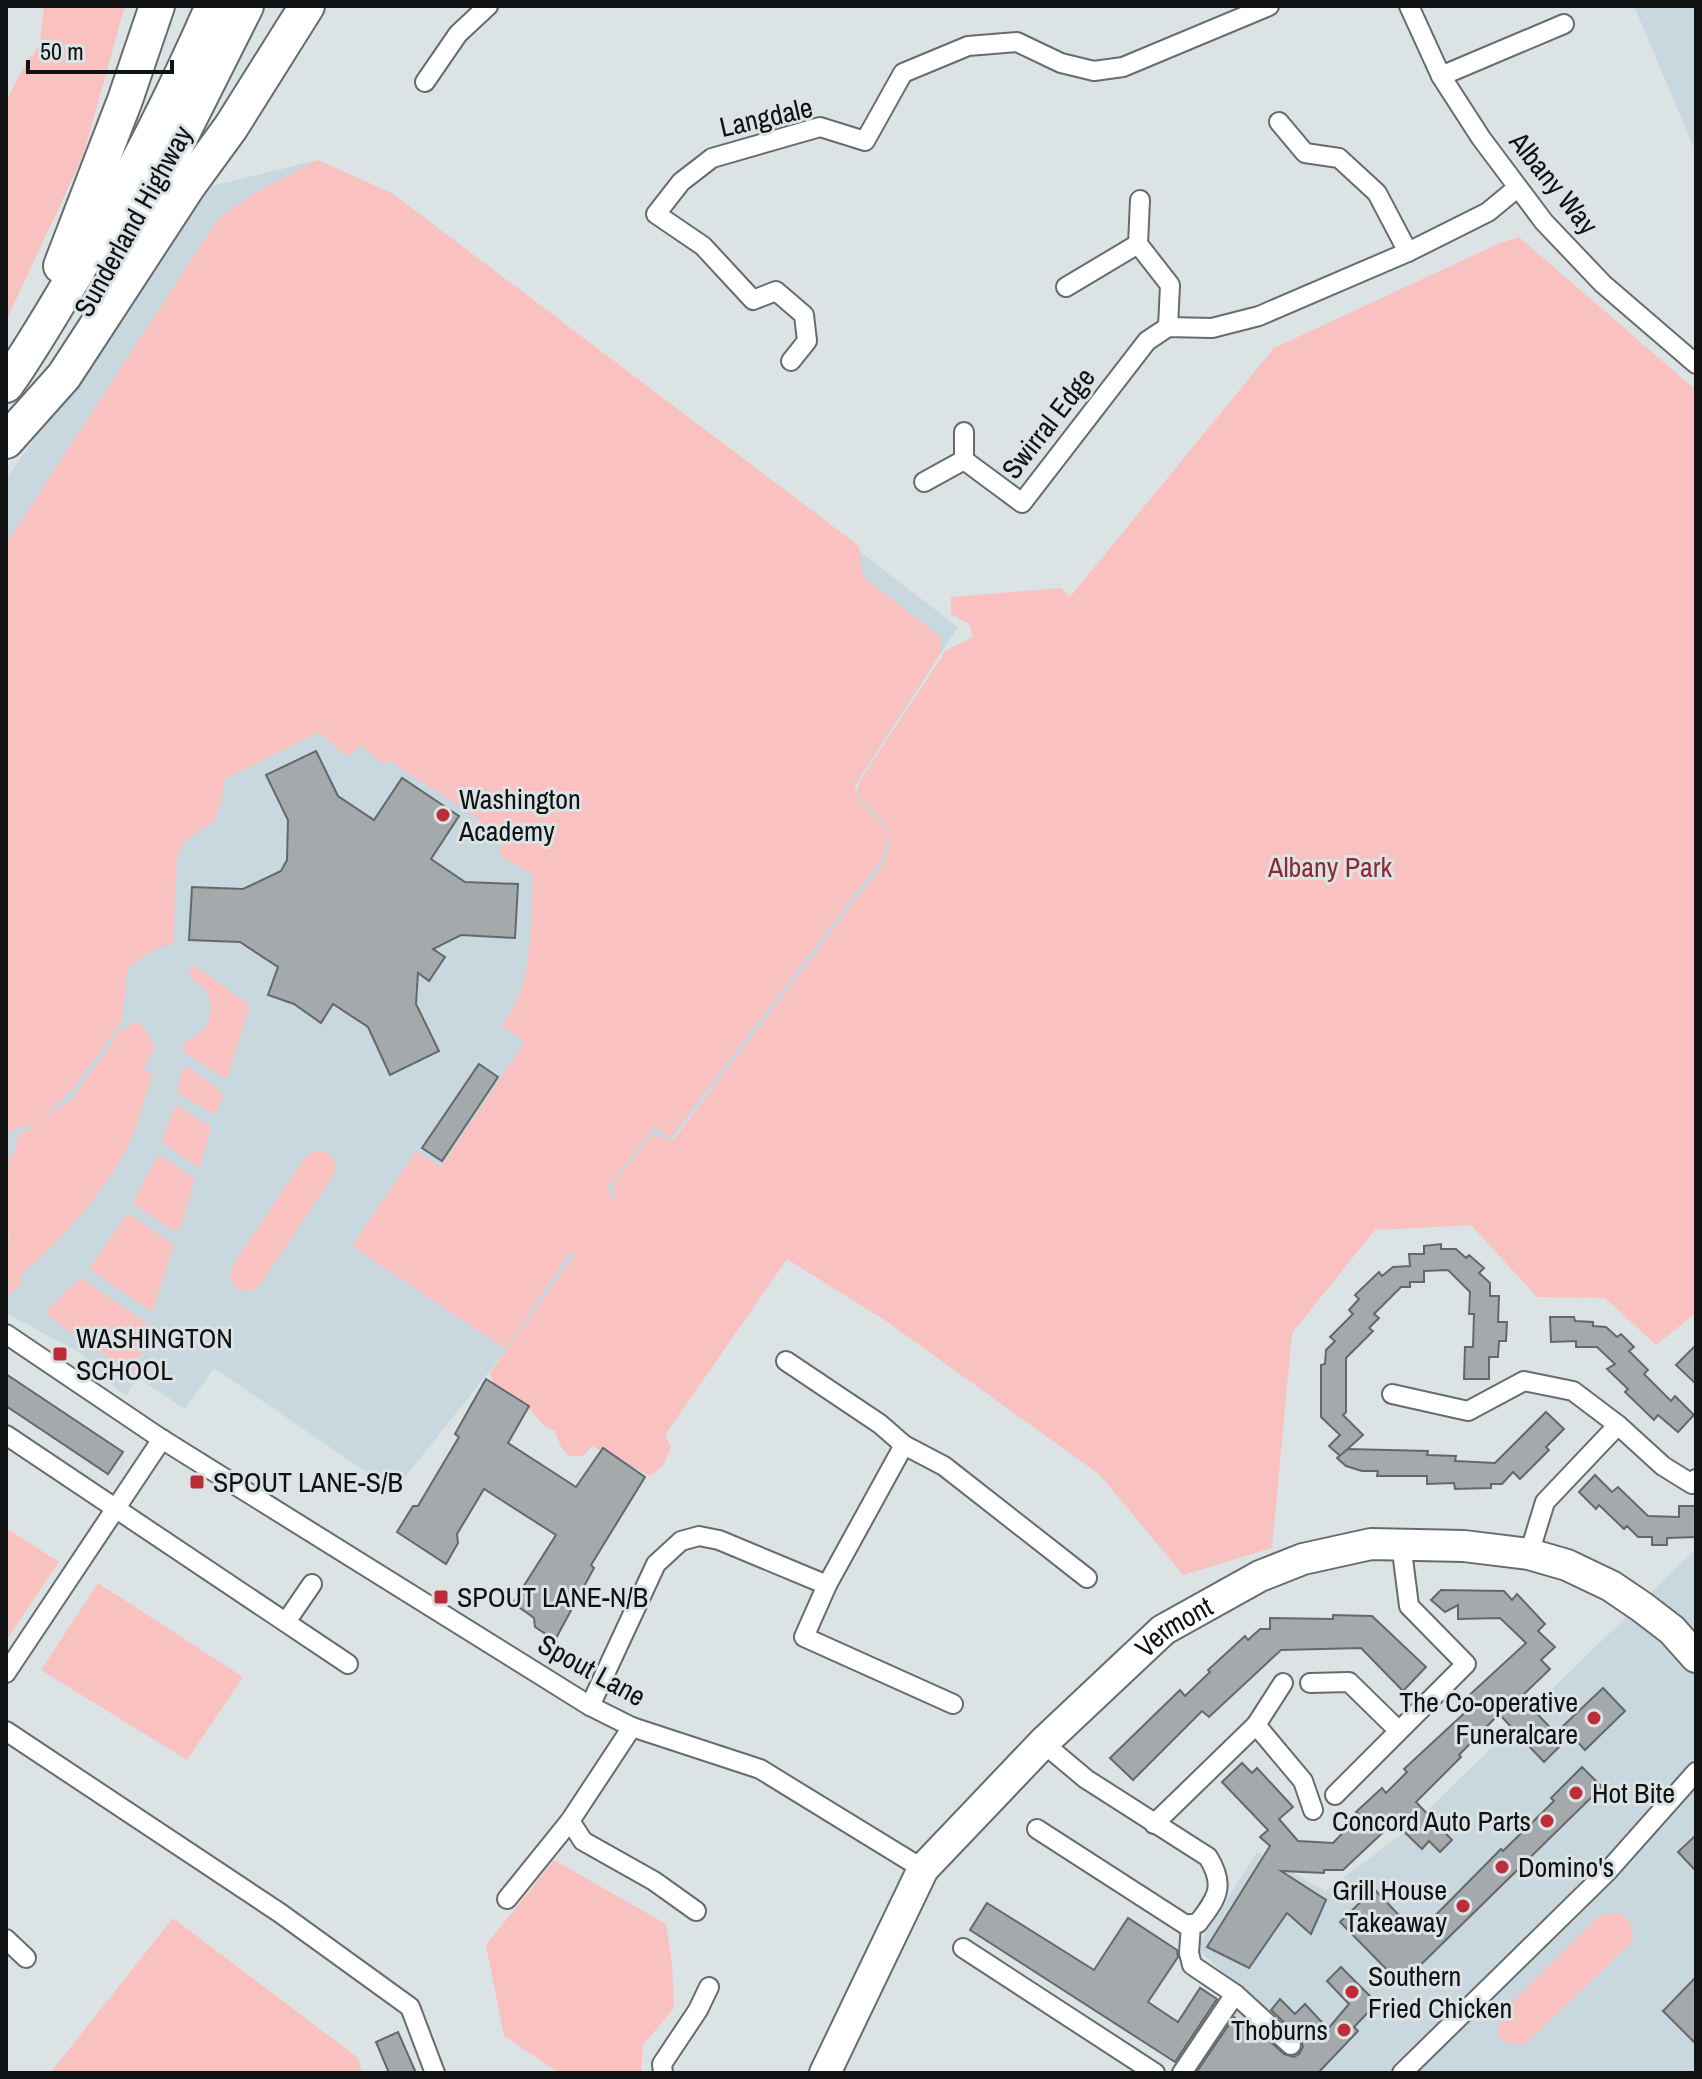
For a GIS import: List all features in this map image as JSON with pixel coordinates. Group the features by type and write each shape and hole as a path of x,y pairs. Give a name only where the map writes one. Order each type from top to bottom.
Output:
{"highway":[{"path":"29,352 125,100 157,6"},
{"name":"Sunderland Highway","path":"6,385 29,352 118,201 176,92 213,6"},
{"name":"Sunderland Highway","path":"6,429 56,357 141,215 246,6"},
{"path":"6,441 64,376 188,186 231,127 307,6"}],"main road":[{"name":"Vermont","path":"829,2071 923,1869 1043,1743 1163,1630 1260,1576 1303,1559 1371,1544 1464,1546 1529,1554 1567,1565 1611,1586 1672,1630 1696,1657"}],"street":[{"path":"425,82 458,34 488,6"},
{"name":"Langdale","path":"791,361 807,341 804,315 776,291 753,300 703,246 656,214 681,182 712,158 820,127 865,141 903,73 968,46 1017,42 1061,63 1094,71 1123,67 1234,13 1269,6"},
{"name":"Albany Way","path":"1409,6 1441,76 1481,138 1544,222 1603,284 1696,364"},
{"path":"1441,76 1564,24"},
{"path":"1279,122 1305,153 1339,158 1377,193 1408,252"},
{"path":"1140,200 1138,244 1170,285 1168,327 1212,328 1259,316 1408,252 1488,212 1517,188"},
{"path":"1066,287 1138,244"},
{"name":"Swirral Edge","path":"964,460 1022,503 1147,341 1168,327"},
{"name":"Swirral Edge","path":"964,432 964,460"},
{"name":"Swirral Edge","path":"924,482 964,460"},
{"name":"Spout Lane","path":"6,1334 162,1439 590,1706 632,1727 760,1769 923,1869"},
{"path":"786,1361 880,1424 904,1445 944,1466 1087,1578"},
{"path":"1392,1394 1468,1411 1524,1381 1573,1391 1618,1425 1663,1466 1694,1481"},
{"path":"1529,1554 1545,1502 1618,1425"},
{"path":"6,1435 348,1664"},
{"path":"6,1673 162,1439"},
{"path":"904,1445 827,1585 804,1637 953,1704"},
{"path":"590,1706 656,1564 681,1541 699,1536 719,1540 827,1585"},
{"path":"1335,1795 1466,1664 1409,1606 1401,1543"},
{"path":"286,1622 312,1584"},
{"path":"1310,1683 1349,1682 1398,1730"},
{"path":"1154,1824 1256,1725 1283,1683"},
{"path":"1256,1725 1303,1781 1313,1810"},
{"path":"507,1899 570,1821 632,1727"},
{"path":"6,1731 280,1913 410,2007 435,2073"},
{"path":"1037,1829 1186,1925 1198,1923 1216,1898 1217,1872 1208,1857 1086,1779 1043,1743"},
{"path":"1402,2073 1607,1872 1696,1772"},
{"path":"570,1821 583,1841 654,1881 696,1911"},
{"path":"1191,1924 1189,1953 1192,1965 1235,1994 1291,2045"},
{"path":"6,1939 26,1958"},
{"path":"963,1948 1155,2073"},
{"path":"663,2073 662,2064 698,2010 709,1987"},
{"path":"1182,2073 1235,1994"}],"shaded area":[{"path":"1634,6 1696,6 1696,153"},
{"name":"Washington Academy","path":"318,160 393,194 958,627 854,788 905,841 394,1491 214,1368 185,1409 137,1377 127,1395 80,1353 6,1313 6,1240 10,1234 6,1231 6,479 212,186"},
{"path":"1696,1549 1696,2072 1177,2073 1244,1991 1196,1948 1257,1852 1325,1891 1405,1832"}],"green space":[{"path":"44,6 125,6 83,156 6,321 6,101 40,43"},
{"name":"Albany Park","path":"318,160 393,194 859,546 863,577 940,636 941,652 855,784 856,797 879,820 888,835 883,857 671,1137 654,1128 607,1187 614,1201 613,1183 653,1134 674,1139 882,865 889,843 888,834 880,818 857,795 859,782 946,650 973,637 969,624 951,614 951,597 1061,588 1070,597 1274,348 1519,237 1696,390 1696,1313 1656,1345 1605,1298 1537,1297 1471,1225 1375,1230 1292,1333 1272,1548 1183,1575 1100,1475 886,1321 787,1259 665,1435 671,1447 663,1466 650,1476 592,1446 583,1456 569,1456 561,1447 555,1431 542,1424 531,1410 512,1404 495,1390 490,1373 577,1251 569,1254 505,1349 352,1246 416,1151 441,1167 525,1042 502,1026 513,1010 526,973 533,874 500,856 499,851 506,840 478,827 479,819 388,760 384,765 361,745 352,754 343,754 319,732 225,779 214,821 183,843 177,858 173,944 154,950 128,968 121,1023 75,1086 42,1120 72,1099 120,1031 140,1021 155,1047 144,1068 153,1075 131,1138 112,1174 89,1206 20,1276 22,1284 6,1297 6,1240 10,1234 6,1231 6,1162 14,1153 19,1135 36,1124 18,1127 6,1135 6,544 218,219 253,194"},
{"path":"194,965 250,1005 228,1076 224,1078 184,1052 183,1042 203,1030 211,1011 206,992 189,977"},
{"path":"188,1067 221,1092 223,1096 215,1115 178,1093 182,1068"},
{"path":"175,1106 211,1127 201,1165 196,1166 161,1142"},
{"path":"316,1150 332,1157 334,1175 260,1285 249,1291 238,1289 230,1279 232,1266 306,1156"},
{"path":"158,1154 195,1179 180,1229 172,1230 133,1203"},
{"path":"129,1214 174,1245 152,1312 89,1269"},
{"path":"83,1279 149,1325 135,1372 132,1373 64,1328 45,1312 78,1280"},
{"path":"6,1528 59,1562 6,1641"},
{"path":"98,1583 243,1677 187,1760 41,1670"},
{"path":"554,1860 666,1924 674,2008 643,2045 641,2073 559,2073 504,2036 486,1945"},
{"path":"1612,1913 1625,1915 1632,1928 1633,1941 1525,2044 1509,2044 1498,2035 1503,2011 1599,1916"},
{"path":"173,1918 358,2058 363,2073 50,2073"}],"building":[{"path":"316,751 338,796 374,820 402,778 459,816 431,859 465,882 518,884 515,938 461,935 433,949 445,957 429,981 418,973 416,1004 439,1051 390,1075 368,1027 333,1004 321,1023 294,1004 268,995 278,967 240,942 189,940 192,887 243,889 281,871 287,860 288,820 266,775"},
{"path":"479,1064 498,1077 442,1161 422,1148"},
{"path":"1441,1244 1441,1249 1456,1249 1484,1268 1479,1273 1490,1283 1490,1296 1499,1296 1498,1322 1507,1322 1506,1341 1499,1341 1498,1357 1489,1357 1489,1379 1464,1379 1465,1347 1473,1347 1474,1314 1469,1314 1470,1292 1448,1270 1424,1271 1424,1282 1410,1282 1410,1287 1401,1287 1374,1314 1379,1318 1369,1328 1373,1331 1346,1358 1346,1412 1343,1415 1363,1435 1340,1456 1329,1446 1340,1435 1321,1417 1321,1365 1325,1364 1326,1350 1335,1341 1330,1337 1353,1314 1349,1310 1359,1299 1355,1295 1379,1272 1382,1276 1393,1267 1410,1266 1409,1254 1424,1254 1424,1246"},
{"path":"1550,1317 1574,1317 1575,1321 1593,1322 1593,1326 1606,1327 1617,1337 1621,1334 1634,1347 1629,1351 1648,1370 1644,1374 1671,1401 1675,1396 1694,1415 1678,1432 1658,1415 1654,1420 1607,1369 1615,1364 1597,1347 1576,1347 1576,1341 1551,1342"},
{"path":"1696,1345 1696,1384 1676,1365"},
{"path":"6,1374 123,1452 108,1474 6,1406"},
{"path":"486,1379 529,1406 508,1443 576,1487 603,1448 645,1477 591,1565 594,1568 555,1640 535,1627 534,1618 513,1603 556,1535 484,1489 457,1534 458,1543 446,1564 397,1532 413,1506 418,1506 459,1437 455,1434"},
{"path":"1546,1412 1564,1429 1546,1447 1549,1450 1520,1479 1513,1472 1502,1484 1491,1484 1491,1488 1455,1489 1454,1483 1427,1484 1427,1476 1377,1476 1378,1471 1362,1471 1346,1466 1337,1458 1348,1449 1428,1451 1427,1455 1456,1456 1455,1461 1495,1463"},
{"path":"1595,1475 1612,1492 1618,1487 1648,1516 1679,1517 1679,1506 1696,1506 1696,1537 1667,1538 1667,1545 1652,1545 1652,1537 1638,1537 1627,1526 1624,1529 1599,1505 1596,1509 1579,1492"},
{"path":"1441,1590 1504,1591 1512,1600 1517,1594 1545,1624 1538,1631 1555,1647 1541,1660 1550,1669 1521,1697 1564,1742 1544,1762 1499,1714 1416,1802 1452,1840 1440,1852 1429,1841 1422,1849 1394,1822 1343,1870 1324,1870 1324,1873 1281,1871 1326,1900 1311,1934 1287,1913 1249,1968 1207,1947 1270,1846 1260,1837 1268,1830 1222,1782 1242,1763 1252,1773 1257,1768 1293,1807 1279,1819 1298,1841 1333,1843 1360,1815 1356,1812 1382,1788 1386,1793 1407,1772 1404,1769 1471,1707 1464,1700 1526,1643 1500,1618 1458,1619 1458,1605 1445,1612 1431,1600"},
{"path":"1333,1615 1372,1616 1426,1667 1403,1691 1361,1648 1281,1650 1209,1717 1202,1711 1133,1780 1110,1758 1180,1690 1185,1696 1245,1636 1248,1640 1260,1629 1270,1629 1270,1618 1333,1619"},
{"name":"The Co-operative Funeralcare","path":"1603,1688 1625,1711 1585,1750 1563,1726"},
{"path":"1582,1767 1602,1787 1401,1984 1340,1922 1374,1889 1417,1934 1501,1849 1503,1851 1554,1801 1551,1798"},
{"path":"1696,1835 1696,1871 1678,1852"},
{"path":"987,1903 1094,1970 1128,1918 1177,1950 1178,1957 1148,2002 1178,2022 1200,1988 1217,1999 1175,2062 970,1930"},
{"path":"1341,1967 1377,2003 1354,2027 1358,2031 1318,2073 1196,2073 1234,2017 1251,2033 1255,2028 1284,2054 1294,2057 1299,2054 1303,2047 1300,2037 1271,2010 1280,1999 1295,2014 1305,2004 1328,2029 1349,2004 1327,1981"},
{"path":"1696,1977 1696,2044 1663,2011"},
{"path":"398,2032 416,2073 389,2073 376,2042"}],"place":[{"name":"Washington Academy","path":"443,815"},
{"name":"WASHINGTON SCHOOL","path":"60,1354"},
{"name":"SPOUT LANE-S/B","path":"197,1482"},
{"name":"SPOUT LANE-N/B","path":"441,1597"},
{"name":"The Co-operative Funeralcare","path":"1594,1718"},
{"name":"Hot Bite","path":"1576,1793"},
{"name":"Concord Auto Parts","path":"1547,1821"},
{"name":"Domino's","path":"1502,1867"},
{"name":"Grill House Takeaway","path":"1463,1906"},
{"name":"Southern Fried Chicken","path":"1352,1992"},
{"name":"Thoburns","path":"1344,2030"}]}
